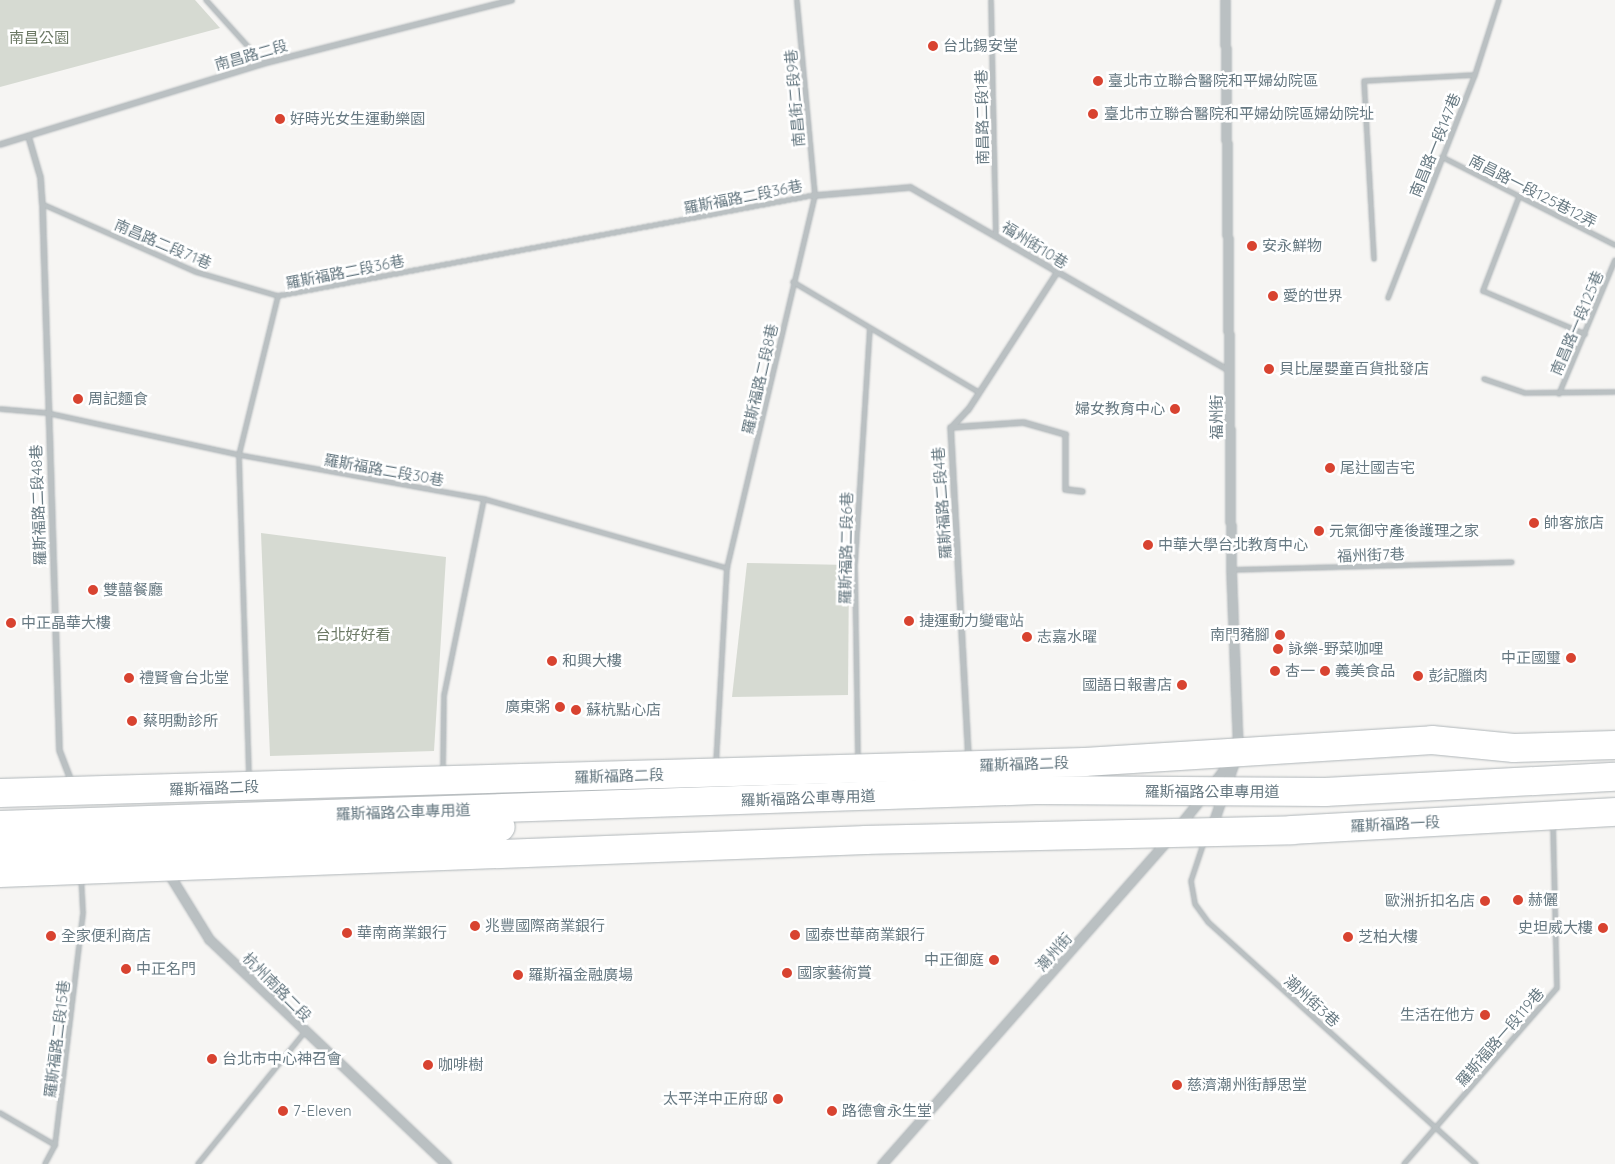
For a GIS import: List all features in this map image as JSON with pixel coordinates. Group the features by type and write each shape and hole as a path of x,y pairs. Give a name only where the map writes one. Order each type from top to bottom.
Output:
{"main road":[{"path":"1238,751 1432,740 1514,748 1615,745"},
{"name":"羅斯福路二段","path":"0,793 78,833 162,828 249,787 968,765 1238,751"},
{"name":"羅斯福路公車專用道","path":"1210,807 1325,792 1615,776"},
{"name":"羅斯福路公車專用道","path":"162,828 1036,790 1210,807 1292,830"},
{"path":"1175,830 1210,807"},
{"name":"羅斯福路一段","path":"1292,830 1615,812"},
{"path":"0,825 78,833"},
{"name":"羅斯福路二段","path":"0,873 78,833 162,828 1175,830"},
{"path":"0,847 78,833"}],"street":[{"name":"南昌路二段","path":"0,144 263,63 511,0"},
{"name":"福州街","path":"1210,807 1238,751 1231,570 1226,0"},
{"name":"羅斯福路二段48巷","path":"28,136 40,176 42,204 47,413 59,750 78,833"},
{"name":"福州街10巷","path":"815,195 910,187 996,234 1056,273 1230,371"},
{"name":"羅斯福路二段4巷","path":"968,765 950,428 978,392 1056,273"},
{"path":"950,428 1023,422 1065,434 1065,489 1082,491"},
{"path":"1210,807 1238,751"},
{"name":"杭州南路二段","path":"162,828 209,939 304,1033 446,1164"},
{"name":"潮州街","path":"882,1164 1136,880 1175,830"}],"lane":[{"path":"206,0 263,63"},
{"name":"南昌街二段9巷","path":"797,0 815,195"},
{"name":"南昌路二段1巷","path":"991,0 996,234"},
{"name":"南昌路一段147巷","path":"1388,298 1475,75 1499,0"},
{"path":"1374,258 1364,81 1475,75"},
{"name":"南昌路一段125巷12弄","path":"1442,157 1615,245"},
{"name":"羅斯福路二段8巷","path":"716,773 727,568 815,195"},
{"name":"羅斯福路二段36巷","path":"249,787 239,455 278,296 815,195"},
{"path":"1519,197 1483,291 1585,334"},
{"name":"南昌路二段71巷","path":"42,204 196,272 278,296"},
{"name":"南昌路一段125巷","path":"1559,394 1615,260"},
{"path":"793,282 978,392"},
{"name":"羅斯福路二段6巷","path":"858,769 855,565 870,328"},
{"path":"1484,379 1524,393 1615,392"},
{"name":"羅斯福路二段30巷","path":"0,408 47,413 239,455 484,499"},
{"path":"442,781 444,696 484,499 727,568"},
{"name":"福州街7巷","path":"1231,570 1512,562"},
{"name":"潮州街3巷","path":"1210,807 1191,881 1195,904 1208,922 1435,1129 1476,1164"},
{"name":"羅斯福路一段119巷","path":"1404,1164 1557,988 1553,814"},
{"name":"羅斯福路二段15巷","path":"55,1145 84,912 78,833"},
{"path":"198,1164 304,1033"},
{"path":"0,1113 55,1145 45,1164"}],"green space":[{"name":"南昌公園","path":"0,0 195,0 220,28 0,87"},
{"name":"台北好好看","path":"261,533 446,557 434,751 270,756"},
{"path":"747,563 849,565 848,695 732,697"}],"place":[{"name":"台北錫安堂","path":"933,46"},
{"name":"臺北市立聯合醫院和平婦幼院區","path":"1098,81"},
{"name":"臺北市立聯合醫院和平婦幼院區婦幼院址","path":"1093,114"},
{"name":"好時光女生運動樂園","path":"280,119"},
{"name":"安永鮮物","path":"1252,246"},
{"name":"愛的世界","path":"1273,296"},
{"name":"貝比屋嬰童百貨批發店","path":"1269,369"},
{"name":"周記麵食","path":"78,399"},
{"name":"婦女教育中心","path":"1175,409"},
{"name":"尾辻國吉宅","path":"1330,468"},
{"name":"帥客旅店","path":"1534,523"},
{"name":"元氣御守產後護理之家","path":"1319,531"},
{"name":"中華大學台北教育中心","path":"1148,545"},
{"name":"雙囍餐廳","path":"93,590"},
{"name":"捷運動力變電站","path":"909,621"},
{"name":"中正晶華大樓","path":"11,623"},
{"name":"南門豬腳","path":"1280,635"},
{"name":"志嘉水曜","path":"1027,637"},
{"name":"詠樂-野菜咖哩","path":"1278,649"},
{"name":"中正國璽","path":"1571,658"},
{"name":"和興大樓","path":"552,661"},
{"name":"杏一","path":"1275,671"},
{"name":"義美食品","path":"1325,671"},
{"name":"彭記臘肉","path":"1418,676"},
{"name":"禮賢會台北堂","path":"129,678"},
{"name":"國語日報書店","path":"1182,685"},
{"name":"廣東粥","path":"560,707"},
{"name":"蘇杭點心店","path":"576,710"},
{"name":"蔡明勳診所","path":"132,721"},
{"name":"赫儷","path":"1518,900"},
{"name":"歐洲折扣名店","path":"1485,901"},
{"name":"兆豐國際商業銀行","path":"475,926"},
{"name":"史坦威大樓","path":"1603,928"},
{"name":"華南商業銀行","path":"347,933"},
{"name":"國泰世華商業銀行","path":"795,935"},
{"name":"全家便利商店","path":"51,936"},
{"name":"芝柏大樓","path":"1348,937"},
{"name":"中正御庭","path":"994,960"},
{"name":"中正名門","path":"126,969"},
{"name":"國家藝術賞","path":"787,973"},
{"name":"羅斯福金融廣場","path":"518,975"},
{"name":"生活在他方","path":"1485,1015"},
{"name":"台北市中心神召會","path":"212,1059"},
{"name":"咖啡樹","path":"428,1065"},
{"name":"慈濟潮州街靜思堂","path":"1177,1085"},
{"name":"太平洋中正府邸","path":"778,1099"},
{"name":"7-Eleven","path":"283,1111"},
{"name":"路德會永生堂","path":"832,1111"}]}
